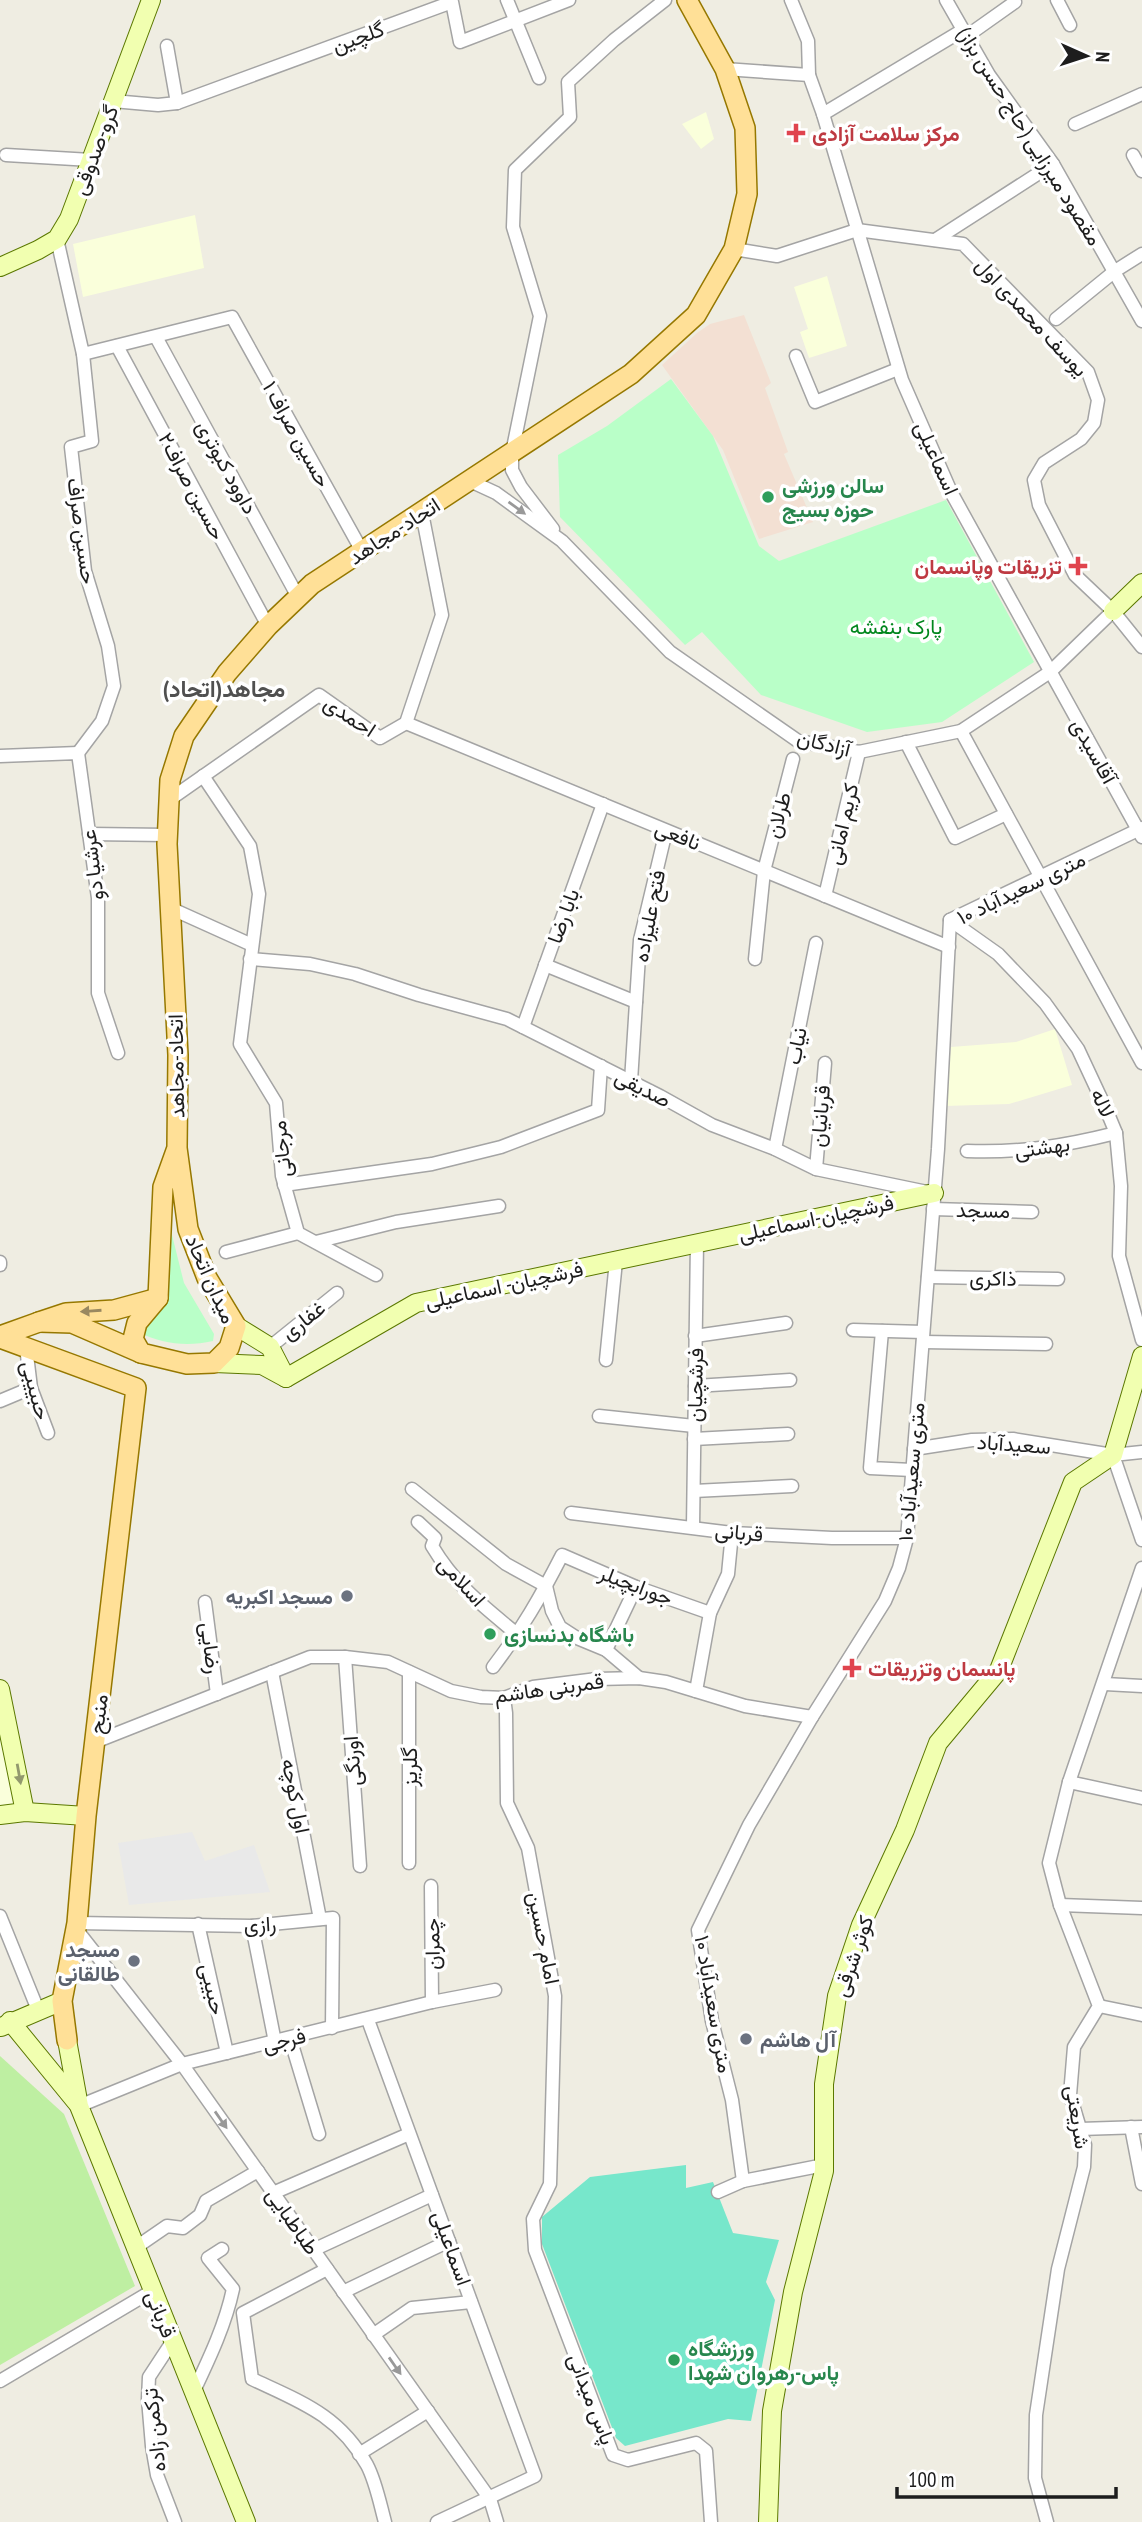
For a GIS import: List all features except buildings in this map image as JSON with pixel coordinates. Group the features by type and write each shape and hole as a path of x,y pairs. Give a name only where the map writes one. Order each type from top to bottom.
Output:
{"main road":[{"name":"گرو-صدوقی","path":"57,239 69,219 150,0"},
{"name":"اتحاد-مجاهد","path":"177,1148 178,1055 167,835 170,780 184,736 227,673 268,626 312,584 631,374 696,315 734,249 747,194 745,128 725,69 687,0"},
{"path":"0,267 57,239"},
{"path":"1113,611 1142,583"},
{"name":"میدان اتحاد","path":"158,1298 163,1187 177,1148"},
{"name":"میدان اتحاد","path":"177,1148 188,1229 206,1278 236,1326 229,1348 214,1363"},
{"name":"فرشچیان-اسماعیلی","path":"697,1242 934,1201"},
{"name":"فرشچیان- اسماعیلی","path":"286,1378 416,1303 697,1242"},
{"path":"0,1337 66,1313 114,1310 158,1298"},
{"path":"141,1353 133,1339 136,1322 158,1298"},
{"path":"39,1322 72,1323 141,1353 187,1364 262,1365 286,1378"},
{"path":"236,1326 270,1347 286,1378"},
{"path":"0,1337 26,1347"},
{"name":"منبح","path":"26,1347 136,1388 86,1816 76,1926 62,2001 67,2040"},
{"path":"1113,1455 1142,1356"},
{"name":"کوثر شرقی","path":"768,2522 772,2411 793,2292 824,2165 824,2084 837,1996 861,1925 905,1830 939,1744 999,1670 1073,1482 1113,1455"},
{"path":"0,1689 25,1812"},
{"path":"0,1815 25,1812 86,1816"},
{"path":"62,2001 5,2024 79,2106"},
{"path":"67,2040 79,2106"},
{"name":"قربانی","path":"79,2106 246,2522"}],"street":[{"path":"507,0 539,78"},
{"name":"گلچین","path":"113,102 158,105 177,103 452,2 460,42 569,0"},
{"path":"562,541 521,487 512,470 512,453 540,316 513,227 515,170 570,117 568,82 614,40 665,0"},
{"name":"اسماعیلی","path":"791,0 808,41 809,75 898,369 951,492 1050,672"},
{"name":"مقصود میرزایی (حاج حسن بزاز)","path":"946,0 989,75 1053,164 1142,321"},
{"path":"823,114 965,33 1015,2 1014,0"},
{"path":"1057,0 1070,24"},
{"path":"167,46 177,103"},
{"path":"725,69 809,75"},
{"path":"1075,124 1142,94"},
{"path":"6,155 91,160"},
{"path":"1133,155 1142,171"},
{"path":"935,240 1053,164"},
{"name":"یوسف محمدی اول","path":"734,249 777,256 857,230 963,244 1088,372 1098,400 1094,423 1081,439 1044,463 1034,480 1039,505 1075,575 1113,611 1142,647"},
{"name":"حسین صراف","path":"57,239 83,354 92,441 71,447 85,571 108,646 114,686 102,721 78,753"},
{"path":"1056,319 1115,271 1142,254"},
{"name":"حسین صراف ۱","path":"156,337 232,317 362,551"},
{"path":"83,354 156,337"},
{"name":"داوود کبوتری","path":"156,337 298,597"},
{"name":"حسین صراف۲","path":"117,346 268,626"},
{"path":"796,356 815,402 898,369"},
{"path":"470,481 496,493 562,541"},
{"name":"احمدی","path":"169,800 320,695 380,738 406,723 442,615 422,513"},
{"name":"آزادگان","path":"562,541 670,652 798,741 859,752 961,731 1050,672 1113,611"},
{"name":"آقاسیدی","path":"1050,672 1141,831"},
{"name":"نافعی","path":"406,723 949,947"},
{"path":"961,731 1142,1063"},
{"path":"906,742 955,838 1006,814"},
{"name":"کریم امانی","path":"825,896 859,752"},
{"path":"0,756 78,753"},
{"name":"عرشیا دو","path":"78,753 98,898 99,993 118,1053"},
{"name":"طرلان","path":"764,871 793,759"},
{"name":"مرجانی","path":"203,776 250,846 259,894 240,1044 276,1103 282,1176 298,1233"},
{"name":"بابا رضا","path":"523,1027 603,804"},
{"name":"فتح علیزاده","path":"631,1081 640,940 666,831"},
{"name":"۱۰ متری سعیدآباد","path":"743,2181 732,2100 712,2021 698,1930 749,1825 884,1601 899,1568 907,1538 934,1201 950,920 1141,831"},
{"path":"89,834 167,835"},
{"path":"755,959 764,871"},
{"path":"170,908 252,945"},
{"name":"لاله","path":"950,920 998,954 1045,1003 1078,1049 1116,1133 1121,1186 1119,1256 1142,1340"},
{"name":"نیاب","path":"775,1149 816,943"},
{"name":"صدیقی","path":"250,959 310,964 355,974 419,995 479,1010 523,1027 712,1125 775,1149 816,1169 934,1201"},
{"path":"545,965 636,1002"},
{"name":"قربانیان","path":"816,1169 825,1063"},
{"path":"284,1185 425,1166 501,1147 598,1110 601,1066"},
{"name":"بهشتی","path":"967,1151 1002,1153 1041,1150 1116,1133"},
{"name":"مسجد","path":"934,1201 1032,1212"},
{"path":"316,1242 396,1222 499,1206"},
{"path":"226,1252 298,1233 376,1275"},
{"name":"فرشچیان","path":"693,1527 697,1242"},
{"path":"606,1360 616,1261"},
{"name":"ذاکری","path":"928,1277 1058,1279"},
{"name":"غفاری","path":"270,1347 337,1293"},
{"path":"695,1336 786,1323"},
{"path":"853,1330 1046,1344"},
{"path":"882,1331 870,1468 912,1471"},
{"name":"حبییبی","path":"26,1347 31,1388 48,1433"},
{"path":"695,1386 790,1380"},
{"path":"0,1401 31,1388"},
{"path":"599,1416 694,1432 788,1434"},
{"name":"سعیدآباد","path":"914,1449 972,1440 1013,1439 1113,1455 1142,1452"},
{"path":"1113,1455 1142,1540"},
{"path":"694,1491 792,1486"},
{"path":"412,1489 506,1564 546,1586 552,1611 560,1627 577,1638 606,1650 639,1678"},
{"name":"قربانی","path":"571,1513 732,1533 832,1538 907,1538"},
{"name":"اسلامی","path":"418,1522 435,1538 432,1546 446,1570 465,1592 518,1634"},
{"path":"695,1691 710,1613 728,1574 732,1533"},
{"name":"جورابچیلر","path":"546,1586 562,1555 636,1587 710,1613"},
{"path":"1142,1568 1069,1782 1049,1863 1060,1905 1099,2006 1142,2015"},
{"path":"493,1667 518,1634 546,1586"},
{"path":"606,1650 636,1587"},
{"name":"رضایی","path":"205,1602 217,1694"},
{"name":"قمربنی هاشم","path":"95,1742 310,1657 345,1657 388,1662 451,1691 481,1697 504,1698 533,1687 597,1679 639,1678 745,1706 812,1717"},
{"name":"اورنگی","path":"345,1657 360,1866"},
{"name":"اول کوچه","path":"272,1672 320,1919"},
{"name":"گلریز","path":"409,1672 409,1863"},
{"path":"1104,1684 1142,1686"},
{"name":"امام حسین","path":"504,1698 507,1803 527,1848 555,1996 550,2184"},
{"path":"1069,1782 1142,1798"},
{"name":"چمران","path":"431,1886 432,2002"},
{"path":"1060,1905 1142,1908"},
{"path":"0,1916 38,2010"},
{"path":"320,1919 333,1918 332,2028"},
{"name":"رازی","path":"76,1926 252,1926 320,1919"},
{"name":"حبیبی","path":"198,1924 227,2053"},
{"name":"طباطبایی","path":"76,1926 182,2064 490,2499 497,2522"},
{"path":"252,1926 275,2042"},
{"name":"فرجی","path":"79,2106 182,2064 432,2002 495,1990"},
{"name":"شریعتی","path":"1046,2522 1035,2478 1036,2415 1058,2269 1084,2166 1086,2145 1070,2095 1074,2047 1099,2006"},
{"name":"اسماعیلی","path":"368,2020 535,2476 490,2499"},
{"path":"290,2038 319,2134"},
{"path":"1080,2129 1137,2127 1142,2178"},
{"path":"273,2193 409,2134"},
{"path":"718,2192 743,2181 824,2165"},
{"path":"135,2248 167,2226 184,2228 200,2215 206,2201 258,2171"},
{"name":"پاس میدانی","path":"550,2184 533,2219 535,2250 613,2455 628,2460 696,2443 706,2451 711,2522"},
{"path":"313,2250 432,2194"},
{"path":"343,2291 449,2241"},
{"path":"193,2393 217,2341 233,2289 208,2258 222,2249"},
{"path":"327,2269 243,2313 252,2379 318,2411 349,2439 368,2467 385,2522"},
{"path":"0,2381 152,2291"},
{"path":"373,2334 412,2308 471,2302"},
{"name":"ترکمن زاده","path":"172,2342 149,2378 148,2399 157,2475 175,2522"},
{"path":"359,2454 428,2412"},
{"path":"437,2522 490,2499"}],"shaded area":[{"path":"706,112 714,139 701,149 682,124"},
{"path":"195,215 204,268 83,297 73,244"},
{"path":"827,276 847,346 809,358 800,332 808,329 794,287"},
{"path":"744,315 771,383 765,388 788,452 784,454 813,522 759,539 723,450 662,365 710,324"},
{"path":"1055,1029 1072,1085 1009,1104 945,1106 951,1047 1016,1042"},
{"path":"0,1739 16,1806 0,1805"},
{"path":"192,1832 205,1861 254,1845 270,1892 129,1905 118,1843"}],"green space":[{"name":"پارک بنفشه","path":"671,379 713,436 759,546 779,561 946,500 1034,662 942,722 867,732 761,695 702,632 685,645 560,517 558,455 607,426"},
{"path":"167,1215 184,1283 214,1334 213,1341 175,1343 138,1332 150,1305"},
{"path":"0,2056 64,2114 135,2286 0,2365"},
{"name":"ورزشگاه پاس-رهروان شهدا","path":"686,2165 686,2188 713,2182 733,2233 779,2240 766,2282 775,2300 751,2421 728,2419 625,2446 616,2438 542,2244 542,2217 590,2177"}],"place":[{"name":"مرکز سلامت آزادی","path":"796,133"},
{"name":"سالن ورزشی حوزه بسیج","path":"768,497"},
{"name":"تزریقات وپانسمان","path":"1078,566"},
{"name":"مسجد اکبریه","path":"347,1596"},
{"name":"باشگاه بدنسازی","path":"490,1634"},
{"name":"پانسمان وتزریقات","path":"852,1668"},
{"name":"مسجد طالقانی","path":"134,1961"},
{"name":"آل هاشم","path":"746,2039"},
{"name":"ورزشگاه پاس-رهروان شهدا","path":"674,2360"}],"district":[{"name":"مجاهد(اتحاد)","path":"224,688"}]}
